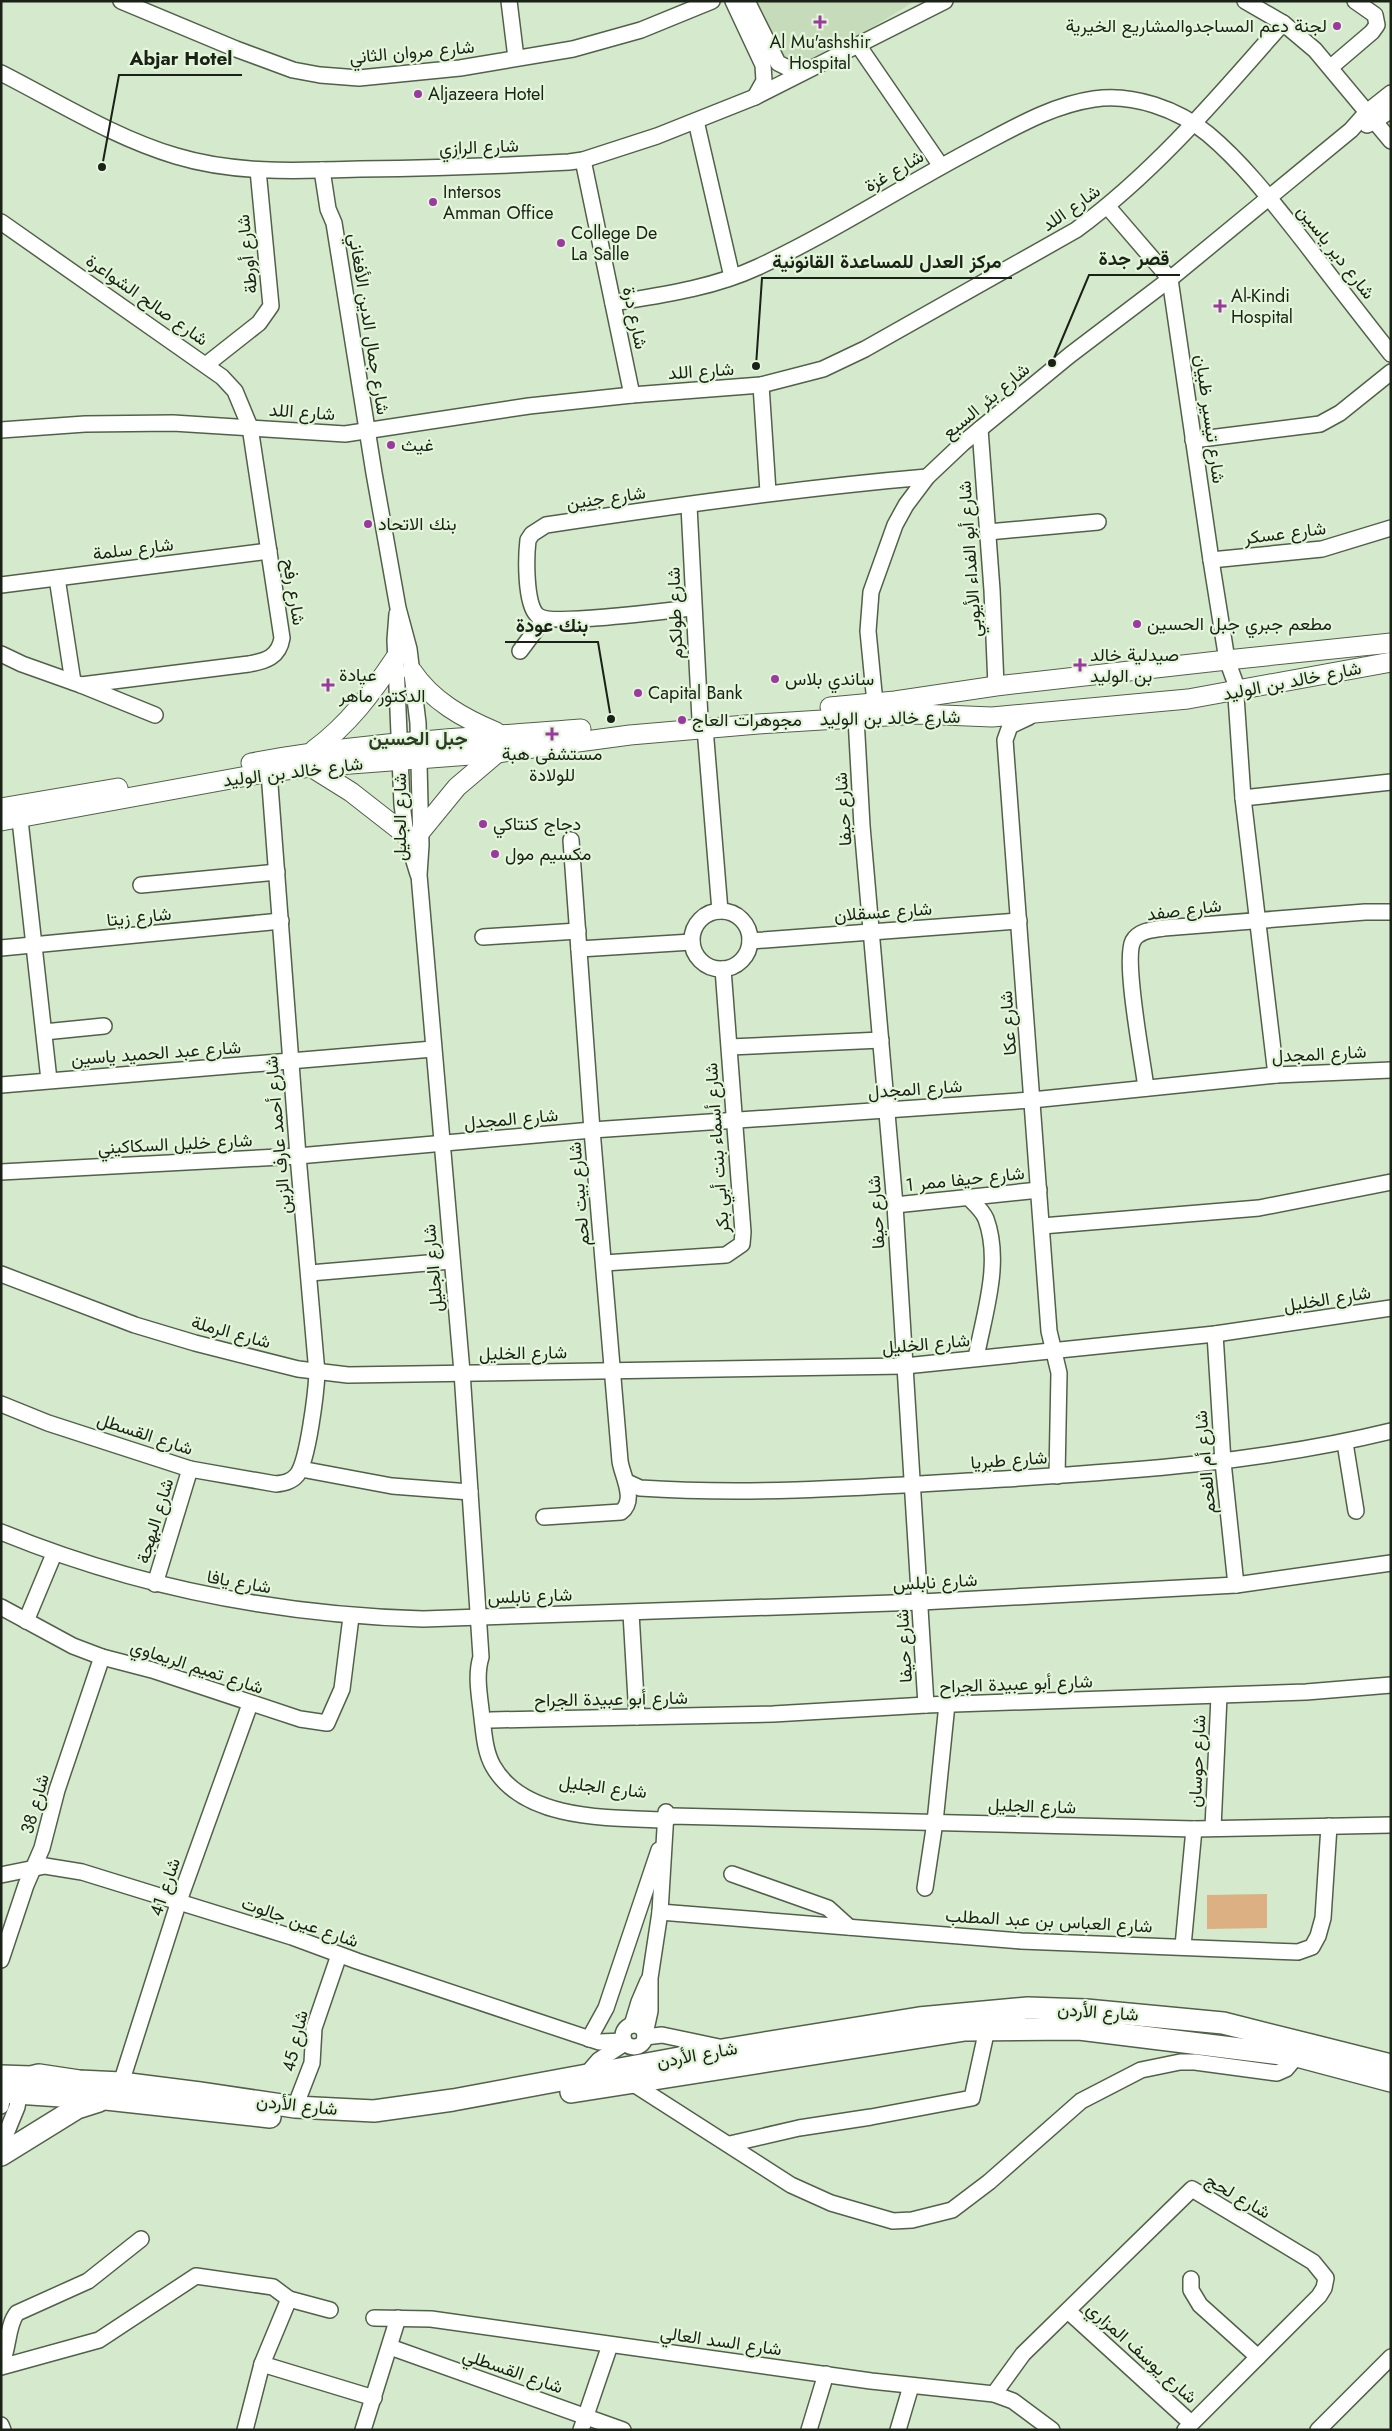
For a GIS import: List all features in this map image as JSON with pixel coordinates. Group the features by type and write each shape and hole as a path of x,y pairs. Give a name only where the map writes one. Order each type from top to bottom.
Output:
{"highway":[{"name":"شارع الأردن","path":"8,2088 39,2075 79,2081 121,2083 296,2108 353,2111 394,2110 526,2088 728,2049 919,2018 1028,2008 1297,2056 1391,2082"},
{"name":"شارع الأردن","path":"8,2088 310,2120 359,2120 477,2108 946,2033 988,2029 1079,2029 1096,2021 1223,2023 1391,2065"},
{"path":"1,2154 77,2108 106,2099"}],"main road":[{"name":"شارع خالد بن الوليد","path":"10,820 269,772 312,759 410,760 497,753 702,724 922,698 996,686 1391,644"},
{"path":"396,657 359,710 312,759 351,792 413,833 457,787 497,753"},
{"path":"1252,658 1247,663 1247,672 1250,680 1257,686"},
{"name":"شارع خالد بن الوليد","path":"1,808 312,759 409,741 499,734 918,714 992,717 1188,699 1391,662"},
{"path":"412,671 420,683 452,710 499,734"},
{"path":"992,717 986,702 989,692 996,686"}],"street":[{"name":"شارع مروان الثاني","path":"121,1 293,70 320,75 376,76 460,68 595,44 642,30 712,1"},
{"path":"509,1 516,58"},
{"path":"733,1 763,65 764,81 755,97"},
{"path":"747,1 778,63 792,70 804,71"},
{"name":"شارع الرازي","path":"1,73 134,141 200,162 258,170 328,170 447,168 583,160 696,121 755,97 945,1"},
{"path":"1245,1 1283,23 1315,50 1391,141"},
{"path":"1331,67 1372,32 1377,25 1375,15 1355,1"},
{"name":"شارع اللد","path":"1,430 118,423 173,423 334,434 368,431 529,406 632,395 761,386 822,369 865,349 1076,230 1108,207 1194,124 1283,23"},
{"path":"858,45 941,166"},
{"name":"شارع بئر السبع","path":"876,703 868,631 871,592 895,526 906,505 928,477 980,429 1070,355 1170,279 1351,130 1371,116 1391,93"},
{"name":"شارع غزة","path":"613,303 666,295 732,277 786,253 941,166 1050,110 1094,98 1129,98 1149,104 1194,124 1221,147 1269,197"},
{"name":"شارع بئر السبع","path":"1371,116 1391,110"},
{"path":"696,121 732,277"},
{"name":"شارع درة","path":"583,160 632,395"},
{"name":"شارع أورطة","path":"207,364 259,323 271,306 258,170"},
{"name":"شارع جمال الدين الأفغاني","path":"328,170 328,209 334,222 347,316 398,608 409,649 412,671 410,760"},
{"name":"شارع دير ياسين","path":"1269,197 1391,354"},
{"path":"1108,207 1170,279"},
{"name":"شارع صالح الشواعرة","path":"1,222 222,376 235,392 250,427"},
{"name":"شارع تيسير ظبيان","path":"1170,279 1211,560 1228,660 1234,675 1243,798 1276,1075"},
{"path":"1193,440 1320,424 1340,413 1391,372"},
{"path":"761,386 768,492"},
{"name":"شارع رفح","path":"77,683 249,664 274,656 281,646 282,638 250,427"},
{"name":"شارع أبو الفداء الأيوبي","path":"980,429 988,532 996,686"},
{"name":"شارع جنين","path":"544,619 538,616 530,602 527,551 528,540 532,534 546,526 689,506 768,492 928,477"},
{"name":"شارع طولكرم","path":"689,506 693,608 702,724"},
{"path":"988,532 1098,522"},
{"name":"شارع عسكر","path":"1211,560 1328,548 1391,528"},
{"name":"شارع سلمة","path":"1,585 269,551"},
{"path":"57,578 77,683"},
{"name":"شارع جمال الدين الأفغاني","path":"398,608 395,631 396,657 409,741"},
{"path":"520,651 544,619 577,619 693,608"},
{"path":"1,654 37,670 77,683 155,715"},
{"name":"شارع عكا","path":"1040,712 1010,726 1006,731 1005,740 1049,1331 1059,1372 1058,1476"},
{"name":"شارع حيفا","path":"856,718 895,1205 926,1705"},
{"path":"702,724 720,911"},
{"name":"شارع الجليل","path":"410,760 413,833 419,875 462,1372 479,1616 481,1657 478,1670 478,1684 485,1744 492,1764 504,1780 522,1795 564,1811 608,1818 935,1822 1194,1829 1391,1825"},
{"name":"شارع أحمد عارف الزين","path":"269,772 298,1156 318,1373 316,1398 301,1469"},
{"path":"1243,798 1391,782"},
{"path":"10,820 35,945 49,1080"},
{"name":"شارع بيت لحم","path":"544,1517 621,1512 626,1508 628,1499 627,1482 620,1460 592,1130 571,840"},
{"path":"141,885 277,872"},
{"path":"720,911 732,913 742,920 748,929 750,941 748,951 742,960 734,967 723,969 706,965 699,959 692,942 694,931 700,921 709,914 720,911"},
{"name":"شارع صفد","path":"1146,1088 1131,977 1133,942 1138,935 1148,930 1257,920 1365,912 1391,912"},
{"name":"شارع عسقلان","path":"750,941 1019,920"},
{"name":"شارع زيتا","path":"1,948 281,921"},
{"path":"483,937 578,930"},
{"path":"579,949 692,942"},
{"name":"شارع أسماء بنت أبي بكر","path":"604,1263 726,1255 742,1244 743,1232 736,1120 723,969"},
{"path":"44,1032 104,1026"},
{"path":"730,1047 881,1040"},
{"name":"شارع عبد الحميد ياسين","path":"1,1085 433,1049"},
{"name":"شارع المجدل","path":"442,1144 592,1130 1032,1100 1276,1075 1391,1070"},
{"name":"شارع خليل السكاكيني","path":"1,1172 298,1156 442,1144"},
{"path":"1042,1226 1259,1208 1391,1182"},
{"name":"شارع حيفا ممر 1","path":"895,1205 1039,1190"},
{"path":"969,1198 985,1218 992,1256 992,1272 976,1358"},
{"path":"310,1273 451,1261"},
{"name":"شارع الرملة","path":"1,1274 135,1325 204,1345 318,1373 348,1375 462,1372"},
{"name":"شارع الخليل","path":"462,1372 526,1373 613,1369 904,1366 1053,1350 1133,1344 1391,1308"},
{"name":"شارع أم الفحم","path":"1215,1334 1223,1462 1236,1585"},
{"name":"شارع القسطل","path":"1,1404 48,1423 190,1469 263,1483 283,1483 296,1476 301,1469"},
{"name":"شارع طبريا","path":"627,1482 640,1488 728,1492 912,1485 1058,1476 1223,1462 1345,1443 1391,1431"},
{"path":"1345,1443 1356,1511"},
{"name":"شارع البهجة","path":"155,1584 190,1469"},
{"path":"301,1469 392,1486 470,1492"},
{"name":"شارع يافا","path":"1,1532 54,1554 155,1584 264,1606 350,1617 424,1619 479,1616"},
{"path":"26,1621 54,1554"},
{"name":"شارع نابلس","path":"479,1616 631,1613 921,1602 1236,1585 1391,1563"},
{"name":"شارع تميم الريماوي","path":"1,1608 73,1646 102,1657 160,1672 250,1704 300,1719 328,1723 342,1689 350,1617"},
{"path":"631,1613 637,1718"},
{"name":"شارع 38","path":"1,1960 34,1867 102,1657"},
{"name":"شارع الجليل","path":"481,1657 487,1672 496,1754 505,1769 524,1790 545,1799 568,1805 667,1820"},
{"name":"شارع أبو عبيدة الجراح","path":"491,1720 773,1714 946,1704 1219,1696 1391,1685"},
{"name":"شارع حوسان","path":"1213,1828 1219,1696"},
{"name":"شارع 41","path":"121,2083 179,1901 250,1704"},
{"path":"925,1888 935,1822 946,1704"},
{"path":"586,2075 600,2060 632,2035 650,2011 650,1978 660,1912 667,1820"},
{"path":"588,2036 606,2008 667,1820"},
{"name":"شارع العباس بن عبد المطلب","path":"660,1912 1021,1941 1298,1952 1312,1947 1318,1936 1323,1918 1329,1826"},
{"path":"1183,1946 1194,1829"},
{"name":"شارع عين جالوت","path":"1,1875 44,1866 82,1872 292,1937 338,1955 588,2036 662,2035 728,2049"},
{"path":"732,1874 828,1908 849,1927"},
{"name":"شارع 45","path":"296,2108 312,2062 314,2028 338,1955"},
{"path":"730,2144 799,2128 972,2098 988,2029"},
{"path":"632,2083 730,2144 791,2185 831,2203 879,2219 912,2220 952,2210 989,2182 1081,2101 1141,2070 1180,2062 1195,2062 1277,2074 1286,2069 1297,2056"},
{"path":"1,2146 11,2127 8,2088"},
{"name":"شارع لحج","path":"994,2394 1023,2354 1192,2189 1313,2262 1322,2270 1326,2278 1324,2288 1319,2296 1188,2426"},
{"path":"1,2366 8,2348 12,2321 17,2313 88,2281 141,2239"},
{"path":"1,2366 100,2340 196,2276 273,2287 289,2299 330,2310"},
{"path":"1191,2279 1191,2290 1200,2305 1258,2357"},
{"path":"245,2430 262,2364 278,2321 289,2299"},
{"name":"شارع يوسف المزاري","path":"1068,2311 1188,2426"},
{"name":"شارع السد العالي","path":"374,2318 431,2320 911,2386 994,2394 1013,2401 1052,2430"},
{"path":"369,2428 374,2398 398,2318"},
{"path":"583,2423 610,2345"},
{"name":"شارع القسطلي","path":"390,2347 583,2423 623,2430"},
{"path":"1318,2430 1391,2356"},
{"path":"262,2364 374,2398"},
{"path":"809,2430 826,2374"},
{"path":"898,2430 911,2386"},
{"path":"1,2425 3,2430"}],"shaded area":[{"name":"Al Mu'ashshir Hospital","path":"746,1 915,1 847,43 785,69"},
{"path":"1267,1894 1267,1928 1207,1929 1207,1895"}],"place":[{"name":"Al Mu'ashshir Hospital","path":"820,22"},
{"name":"لجنة دعم المساجدوالمشاريع الخيرية","path":"1337,26"},
{"name":"Aljazeera Hotel","path":"418,94"},
{"name":"Abjar Hotel","path":"102,167"},
{"name":"Intersos Amman Office","path":"433,202"},
{"name":"College De La Salle","path":"561,243"},
{"name":"Al-Kindi Hospital","path":"1220,306"},
{"name":"قصر جدة","path":"1052,363"},
{"name":"مركز العدل للمساعدة القانونية","path":"756,366"},
{"name":"غيث","path":"391,445"},
{"name":"بنك الاتحاد","path":"368,524"},
{"name":"مطعم جبري جبل الحسين","path":"1137,624"},
{"name":"صيدلية خالد بن الوليد","path":"1080,665"},
{"name":"ساندي بلاس","path":"775,679"},
{"name":"عيادة الدكتور ماهر","path":"328,685"},
{"name":"Capital Bank","path":"638,693"},
{"name":"بنك عودة","path":"611,719"},
{"name":"مجوهرات العاج","path":"682,720"},
{"name":"مستشفى هبة للولادة","path":"552,734"},
{"name":"دجاج كنتاكي","path":"483,824"},
{"name":"مكسيم مول","path":"495,854"}],"district":[{"name":"جبل الحسين","path":"418,738"}]}
